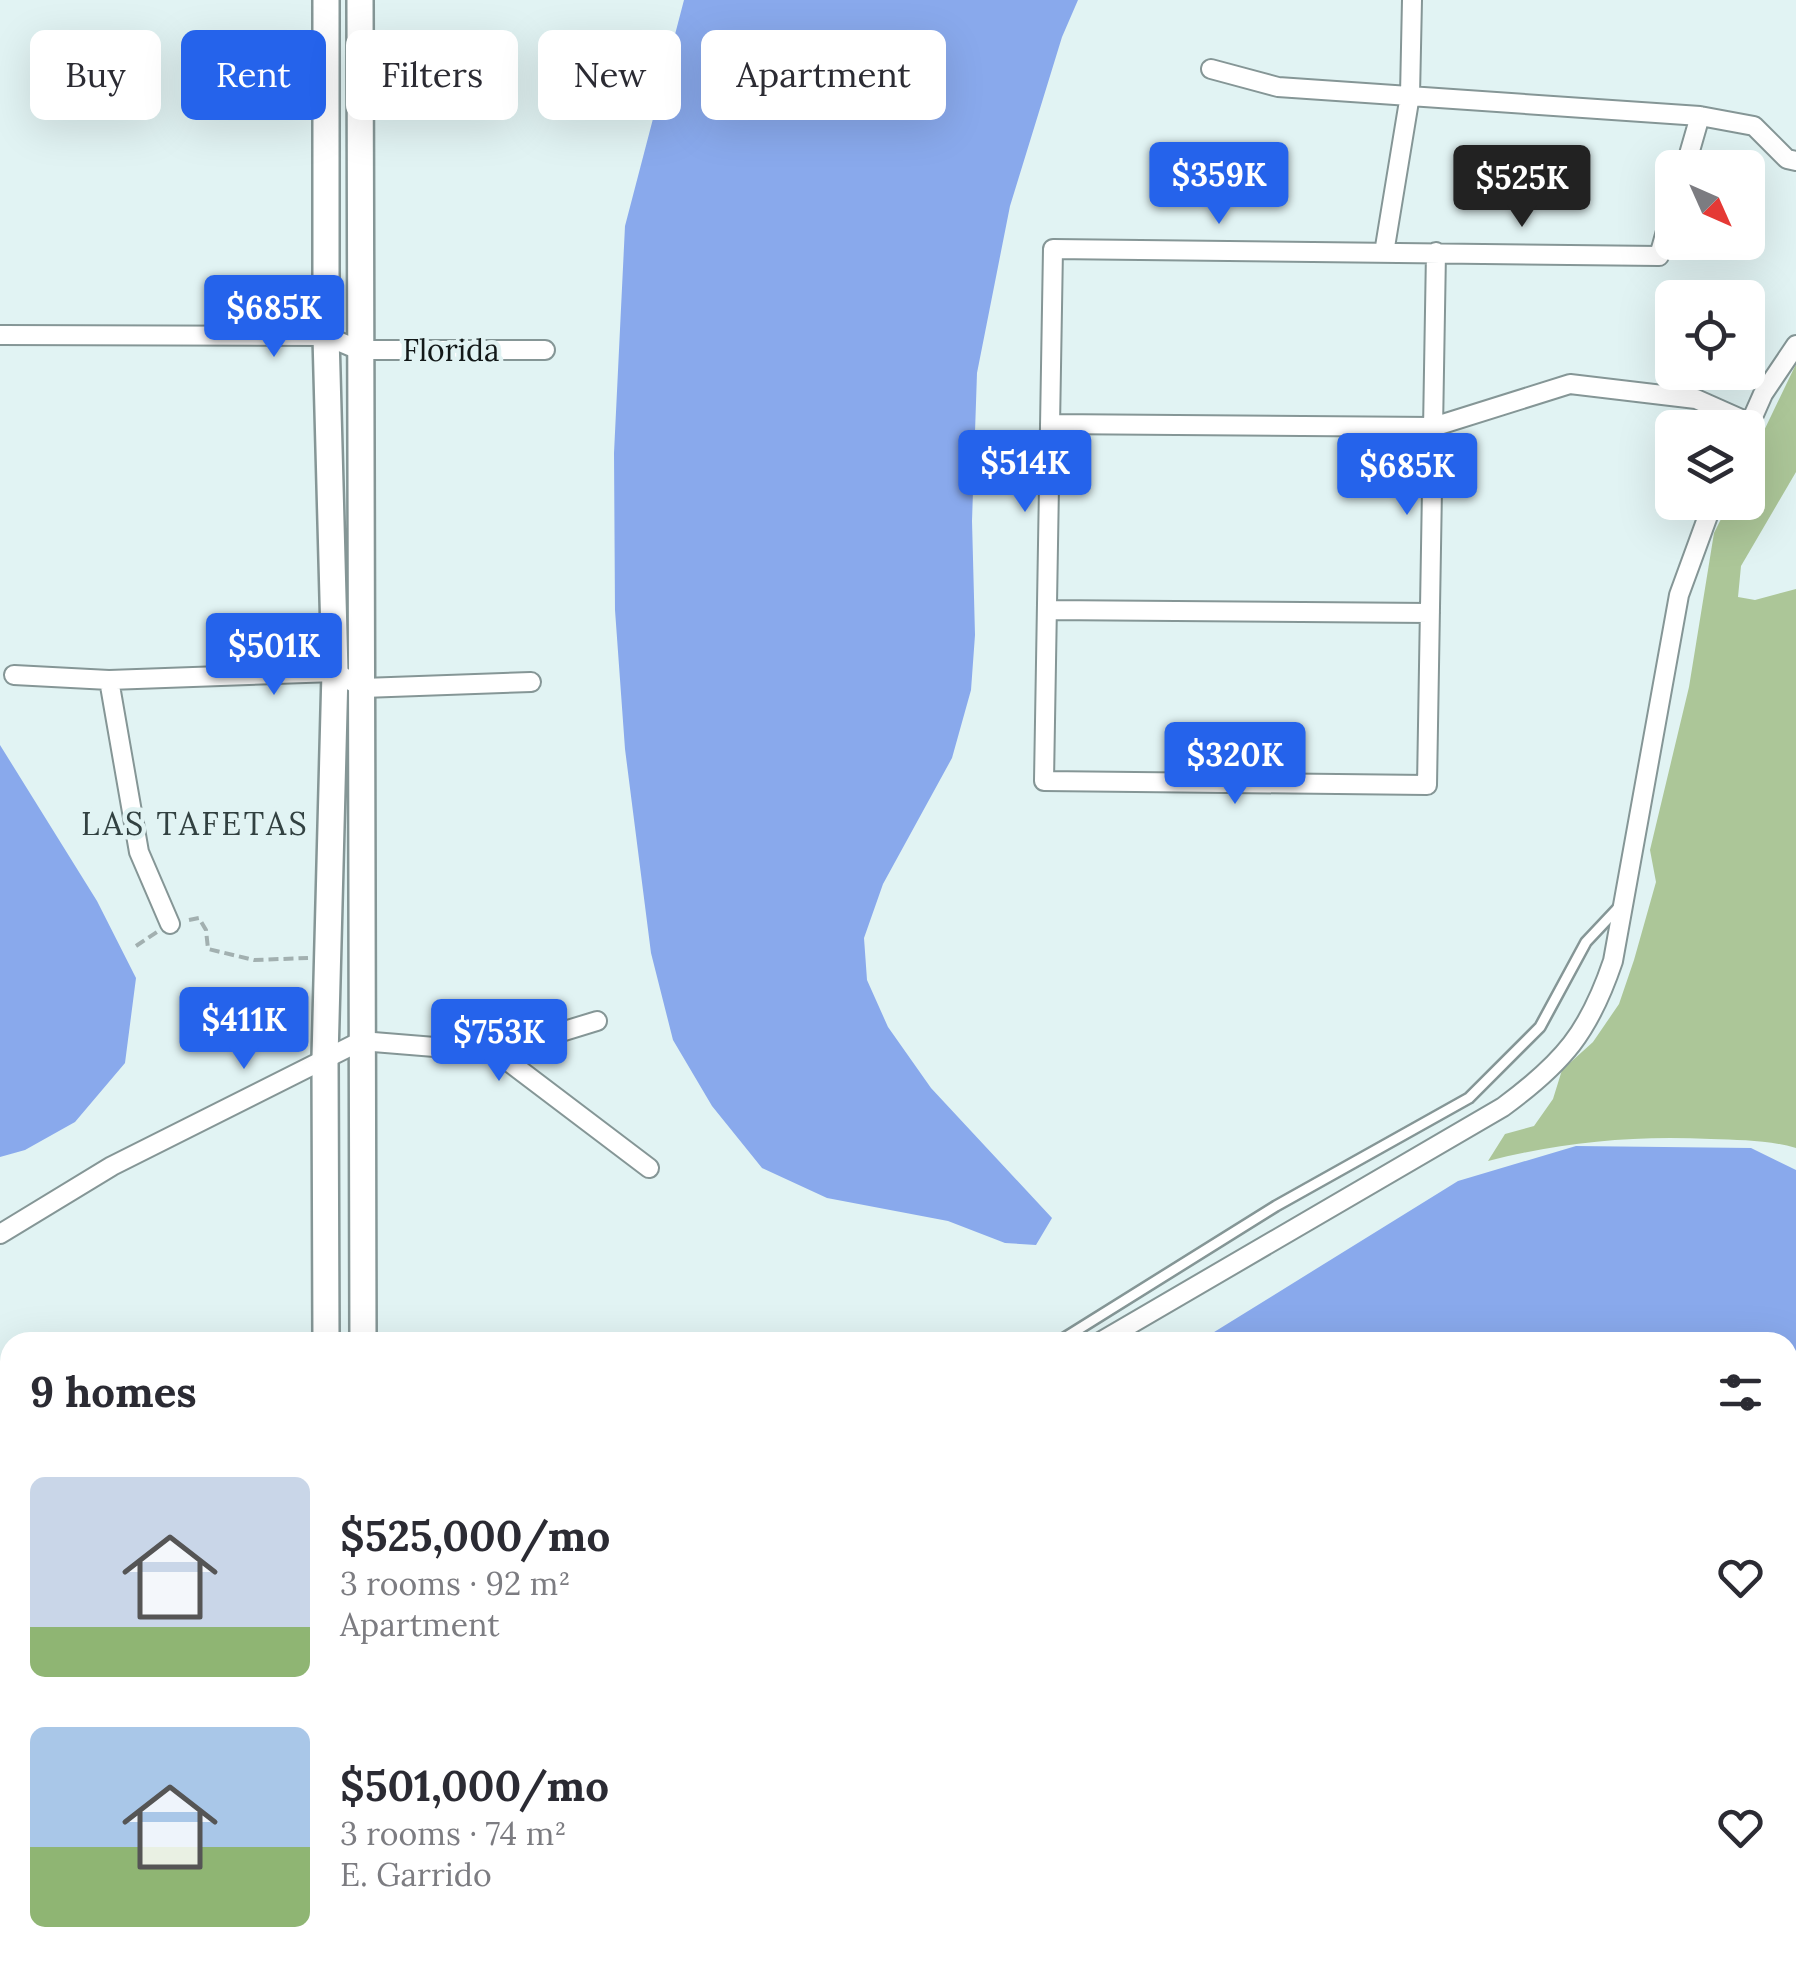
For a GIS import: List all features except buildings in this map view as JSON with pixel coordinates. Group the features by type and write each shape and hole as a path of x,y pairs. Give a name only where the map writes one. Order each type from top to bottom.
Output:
{"main road":[{"path":"326,0 326,336 336,672 325,1058 326,1332"},
{"path":"360,0 363,1332"}],"street":[{"path":"1384,253 1410,95 1412,0"},
{"path":"1210,70 1278,86 1700,116 1754,126 1788,159 1796,161"},
{"path":"1690,150 1700,116"},
{"path":"1436,252 1427,784 1044,781 1053,248 1436,252 1655,256"},
{"name":"Florida","path":"0,335 326,336 359,350 545,350"},
{"path":"1756,410 1796,344"},
{"path":"1050,424 1433,427 1570,384 1696,399 1718,410"},
{"path":"1117,1332 1504,1107 1542,1078 1572,1046 1598,1006 1613,961 1679,595 1706,520"},
{"path":"1047,610 1430,613"},
{"path":"14,675 109,680 336,672 362,688 531,682"},
{"path":"109,680 139,852 170,924"},
{"path":"0,1234 112,1166 360,1041 496,1052 596,1022"},
{"path":"496,1052 649,1168"}],"lane":[{"path":"1074,1332 1276,1206 1469,1098 1540,1027 1586,942 1623,903"}],"path":[{"path":"136,946 170,924 199,918 206,930 208,949 254,960 328,958"}],"green space":[{"path":"1796,364 1796,472 1741,566 1738,597 1755,600 1796,589 1796,1148 1743,1140 1626,1139 1544,1149 1488,1161 1505,1134 1534,1126 1553,1099 1562,1070 1593,1042 1619,1004 1656,882 1650,850 1689,687 1714,533 1720,520 1765,520 1765,429"}],"water":[{"path":"684,0 1078,0 1062,37 1010,206 977,373 971,690 952,758 883,884 864,938 867,980 888,1027 931,1088 1052,1218 1036,1245 1005,1243 948,1221 827,1198 762,1168 712,1106 673,1040 651,953 625,749 615,610 614,453 625,226 653,120 681,120 681,30 676,30"},
{"path":"0,745 97,901 136,978 125,1063 75,1122 25,1150 0,1157"},
{"path":"1576,1146 1751,1148 1796,1170 1796,1332 1214,1332 1458,1181"}],"district":[{"name":"LAS TAFETAS","path":"195,823"}]}
